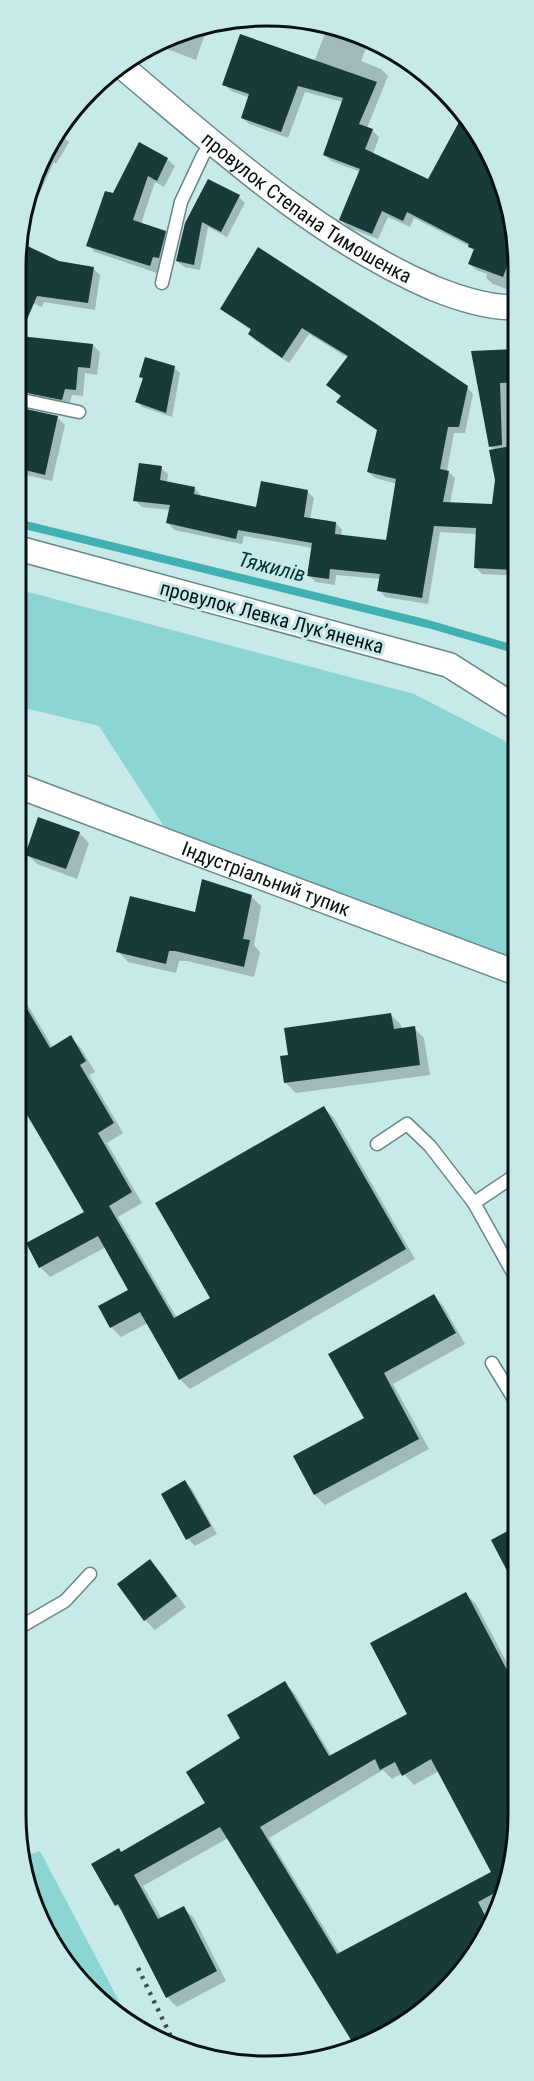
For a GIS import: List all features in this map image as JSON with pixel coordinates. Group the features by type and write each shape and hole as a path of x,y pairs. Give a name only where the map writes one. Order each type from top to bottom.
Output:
{"street":[{"name":"провулок Степана Тимошенка","path":"127,70 267,186 343,241 398,271 463,300 508,306"},
{"name":"провулок Левка Лукʼяненка","path":"26,550 450,665 508,702"},
{"name":"Індустріальний тупик","path":"26,789 508,970"}],"lane":[{"path":"162,283 181,202 203,155 212,142"},
{"path":"26,401 80,412"},
{"path":"377,1144 407,1124 430,1146 474,1203 508,1264"},
{"path":"474,1203 508,1180"},
{"path":"492,1363 508,1389"},
{"path":"26,1624 65,1601 90,1574"}],"shaded area":[{"path":"26,591 414,694 508,742 508,970 176,845 99,726 26,708"},
{"path":"40,1851 123,2008 85,1973 58,1935 38,1892 29,1855"}],"building":[{"path":"240,34 377,82 359,124 373,129 365,149 428,179 459,122 461,123 484,160 496,189 504,220 508,251 508,264 503,277 468,264 474,249 468,247 469,244 407,212 403,221 382,211 372,234 339,220 360,169 323,155 343,98 298,86 281,132 241,118 249,94 222,85"},
{"path":"139,142 168,158 157,181 148,176 133,220 166,231 159,258 153,257 150,266 86,246 105,191 113,193"},
{"path":"208,179 240,195 221,232 202,222 194,265 176,261 185,223"},
{"path":"27,246 59,261 94,267 88,303 37,296 26,322"},
{"path":"258,247 468,386 459,427 448,427 440,469 449,471 443,502 492,504 495,480 489,450 508,447 508,570 474,568 476,528 434,526 422,598 377,591 380,574 330,569 329,579 307,576 312,543 238,530 236,539 166,523 170,505 133,501 139,463 162,466 160,480 195,487 194,494 256,507 261,481 308,490 304,517 336,522 335,534 386,540 396,479 367,472 377,430 336,402 341,396 326,385 348,356 302,328 282,358 248,334 251,329 220,309"},
{"path":"26,337 93,344 90,368 78,367 76,390 65,389 62,400 26,393"},
{"path":"508,349 508,383 500,383 502,445 489,447 471,351"},
{"path":"145,357 175,366 166,413 135,402 143,378 139,377"},
{"path":"26,409 58,416 45,475 26,470"},
{"path":"38,817 80,832 66,869 26,855"},
{"path":"202,879 252,895 243,939 250,940 244,967 175,951 169,951 166,964 116,952 130,896 195,912"},
{"path":"26,1007 50,1048 71,1035 86,1061 80,1065 114,1123 98,1133 132,1192 109,1206 174,1318 210,1298 155,1203 324,1106 406,1249 179,1380 140,1312 110,1328 98,1306 128,1290 98,1236 39,1268 26,1243 84,1212 26,1113"},
{"path":"391,1013 394,1029 415,1026 420,1065 284,1083 280,1056 288,1055 284,1028"},
{"path":"434,1294 456,1333 384,1373 419,1439 314,1495 293,1456 364,1418 328,1354"},
{"path":"185,1480 211,1526 186,1540 161,1494"},
{"path":"508,1531 508,1573 491,1540"},
{"path":"150,1559 177,1596 144,1621 117,1584"},
{"path":"466,1592 508,1672 508,1830 504,1861 496,1892 478,1902 486,1917 484,1921 468,1948 449,1973 426,1996 401,2015 374,2031 351,2040 220,1827 134,1875 158,1919 184,1906 217,1971 166,1998 118,1904 115,1906 91,1864 119,1848 121,1852 205,1803 186,1772 240,1738 227,1715 285,1681 329,1756 407,1714 370,1643","holes":["375,1759 380,1770 395,1762 402,1776 431,1759 491,1872 337,1954 260,1827"]}],"waterway":[{"name":"Тяжилів","path":"26,525 428,624 508,647"}],"railway":[{"path":"138,1968 170,2035"}]}
